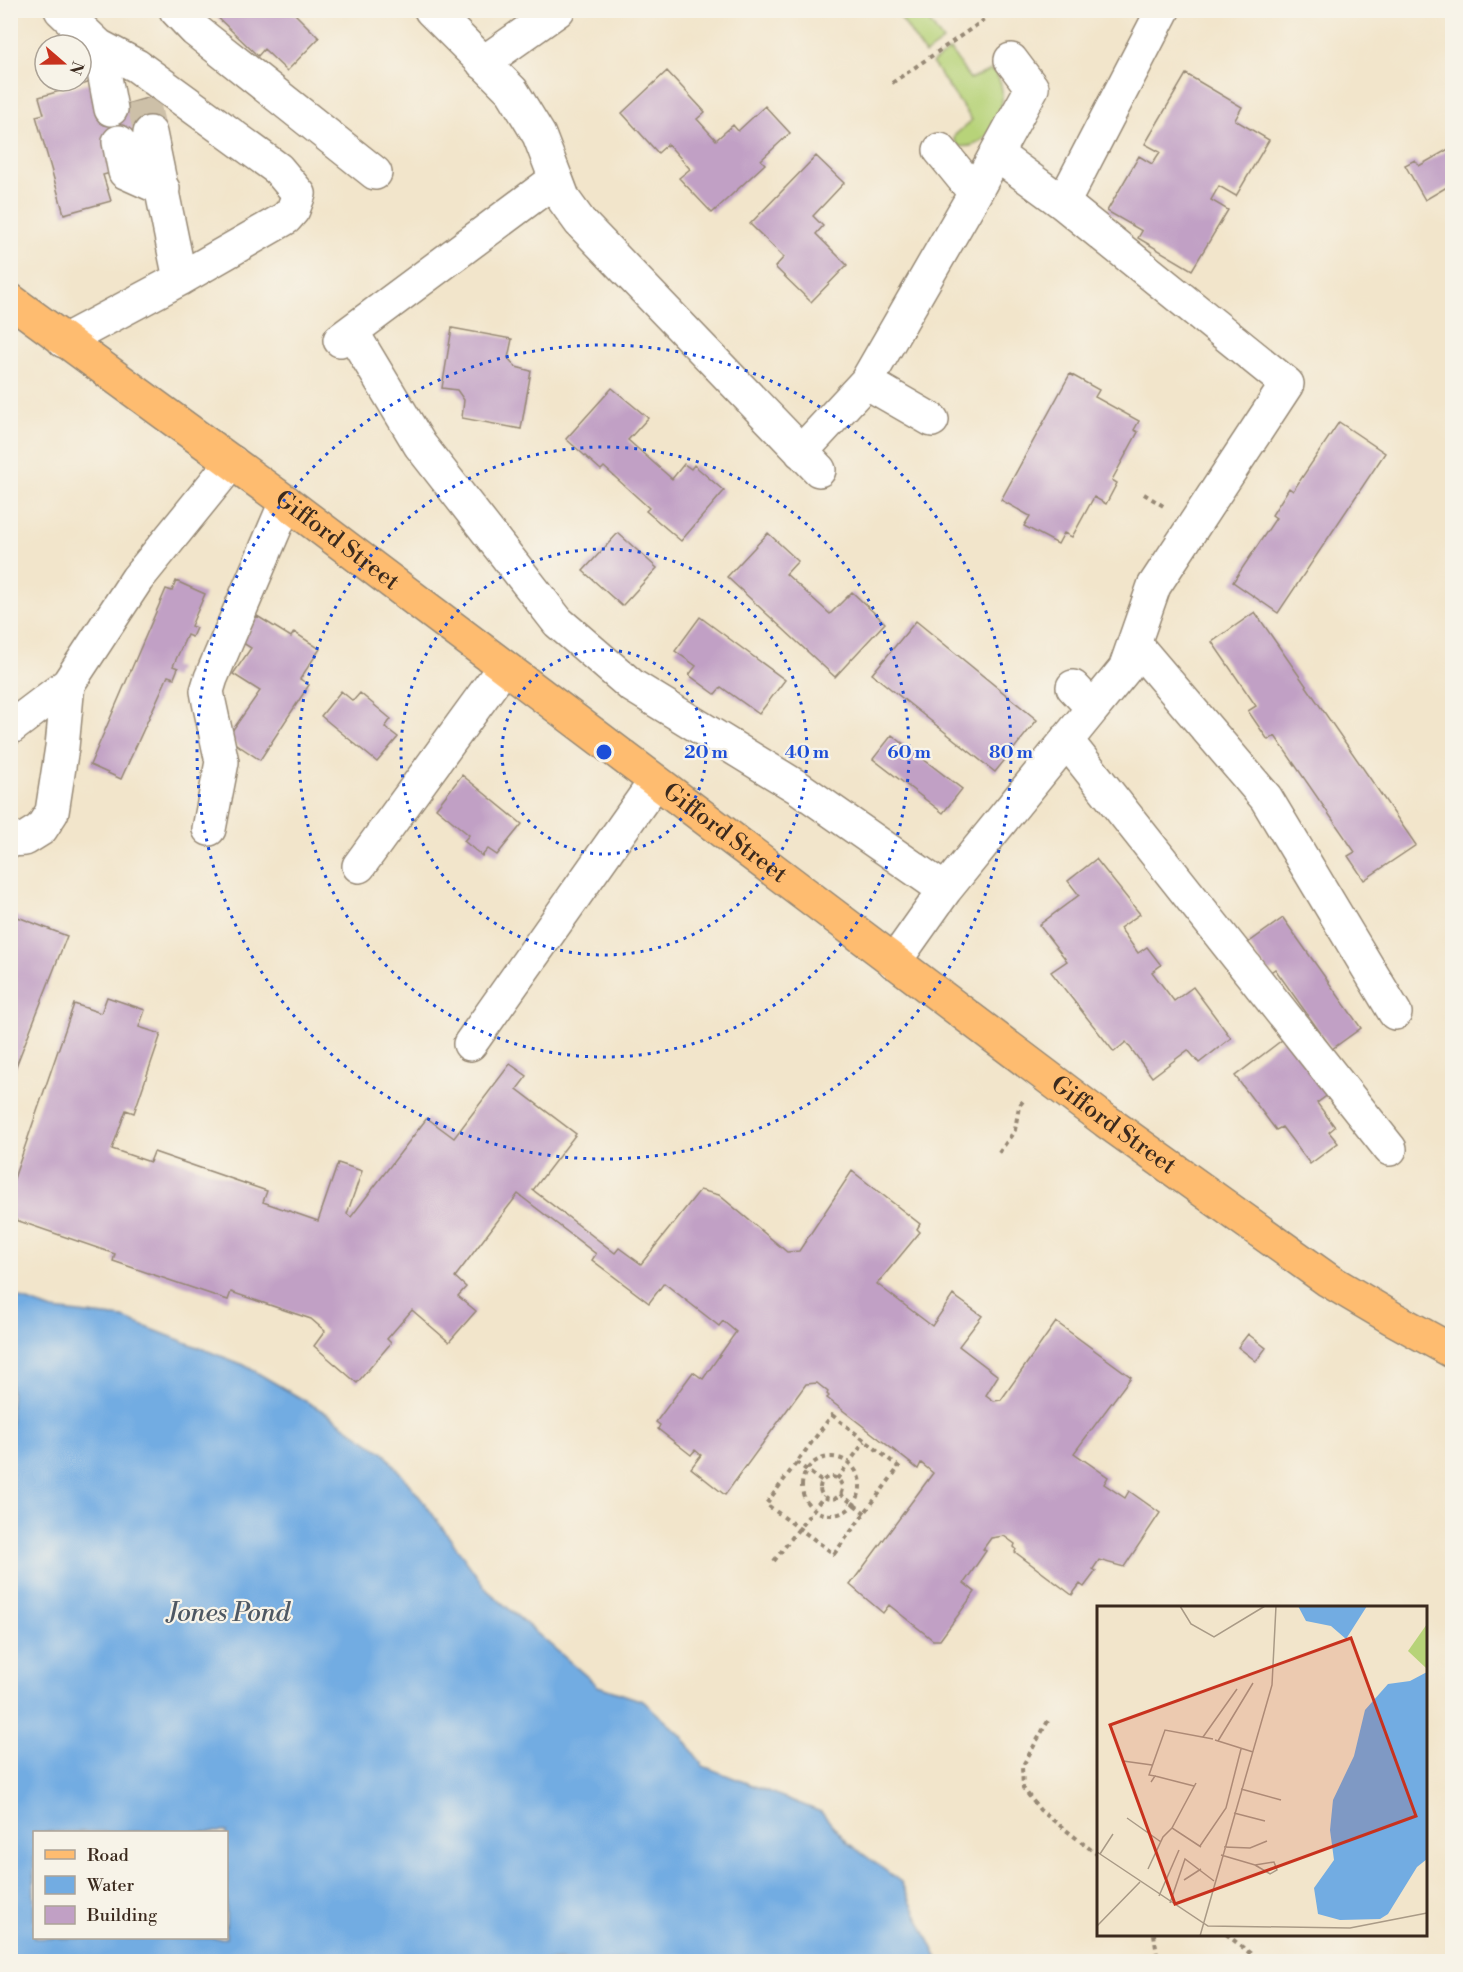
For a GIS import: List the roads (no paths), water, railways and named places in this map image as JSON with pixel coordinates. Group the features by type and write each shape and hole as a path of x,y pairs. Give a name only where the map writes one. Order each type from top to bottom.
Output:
{"main road":[{"name":"Gifford Street","path":"10,300 286,502 1097,1115 1328,1280 1452,1351"}],"lane":[{"path":"61,10 117,55 278,169 298,194 293,210 286,218 64,341"},
{"path":"176,10 195,30 375,173"},
{"path":"431,10 512,91 539,135 564,200 580,222 810,461 866,382 975,193 1032,88 1011,60"},
{"path":"483,63 558,10"},
{"path":"1063,203 1163,10"},
{"path":"117,55 127,104 117,55"},
{"path":"135,137 154,185 183,277"},
{"path":"940,150 975,193"},
{"path":"894,962 945,890 1066,740 1083,698 1125,669 1154,586 1287,384 1063,203 996,154"},
{"path":"556,179 346,336 420,445 558,622 631,685 799,788 945,890"},
{"path":"866,382 932,420"},
{"path":"10,729 68,684 137,579 232,462"},
{"path":"209,829 222,762 207,691 286,502"},
{"path":"1134,642 1266,798 1395,1012"},
{"path":"359,867 504,667"},
{"path":"10,840 25,839 41,829 52,812 62,747 68,684"},
{"path":"1066,740 1390,1149"},
{"path":"470,1044 655,782"}],"water":[{"name":"Jones Pond","path":"11,1295 53,1310 123,1318 244,1365 331,1416 385,1454 426,1505 487,1590 598,1686 643,1701 681,1735 703,1766 821,1812 848,1843 901,1882 939,1961 11,1961"}],"tunnel":[{"path":"143,100 150,133"}]}
